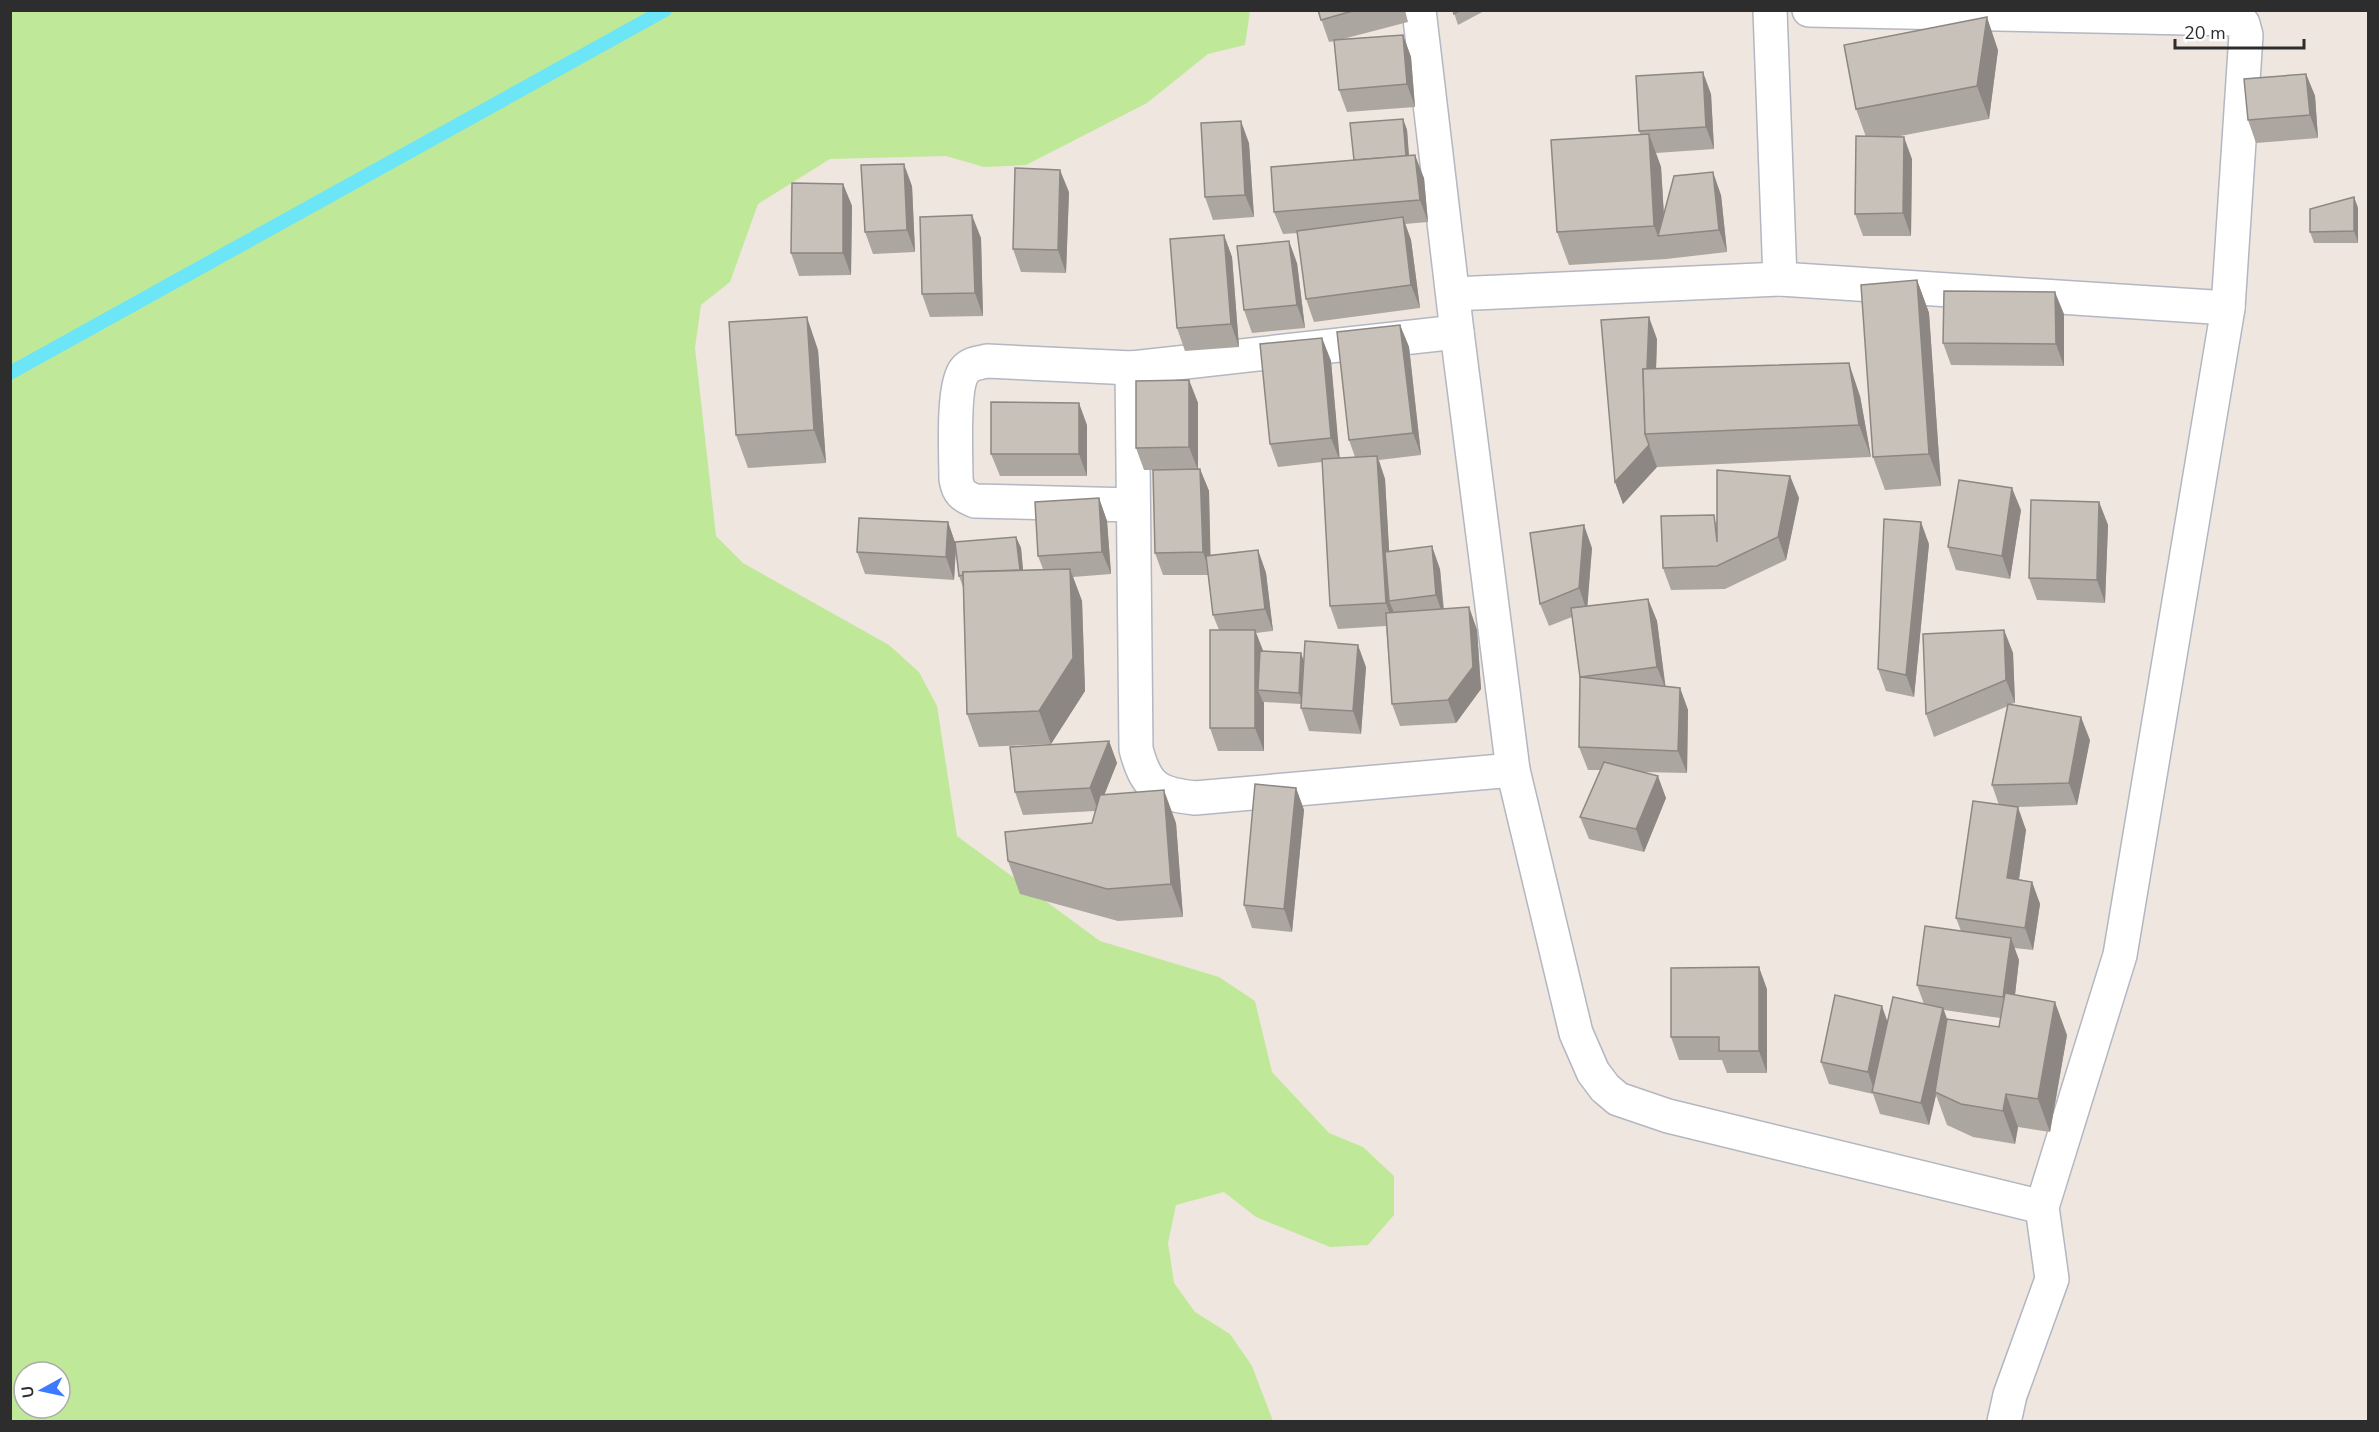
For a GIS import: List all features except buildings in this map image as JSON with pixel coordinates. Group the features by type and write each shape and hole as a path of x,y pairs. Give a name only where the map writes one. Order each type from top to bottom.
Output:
{"street":[{"path":"1419,10 1457,332 1513,770 1576,1033 1593,1072 1618,1099 1668,1116 2042,1207"},
{"path":"1770,10 1780,279"},
{"path":"1809,10 2236,19 2243,24 2246,35 2228,308 2120,955 2042,1207 2052,1279 2010,1395 2004,1422"},
{"path":"1453,294 1780,279 2228,308"},
{"path":"1133,505 975,501 964,498 956,479 957,391 965,370 972,364 987,361 1132,368 1457,332"},
{"path":"1132,368 1136,749 1141,768 1150,783 1171,795 1195,798 1513,770"}],"green space":[{"path":"10,11 1250,11 1245,45 1208,54 1147,103 1026,165 984,167 946,156 830,159 758,204 730,282 701,305 695,348 716,536 743,563 889,645 919,672 937,706 957,836 1100,941 1219,977 1255,1001 1272,1072 1329,1133 1363,1147 1394,1176 1394,1215 1368,1245 1330,1247 1256,1217 1224,1192 1176,1205 1168,1243 1174,1283 1195,1312 1230,1334 1252,1366 1273,1421 11,1421"}],"waterway":[{"path":"10,373 665,10"}]}
